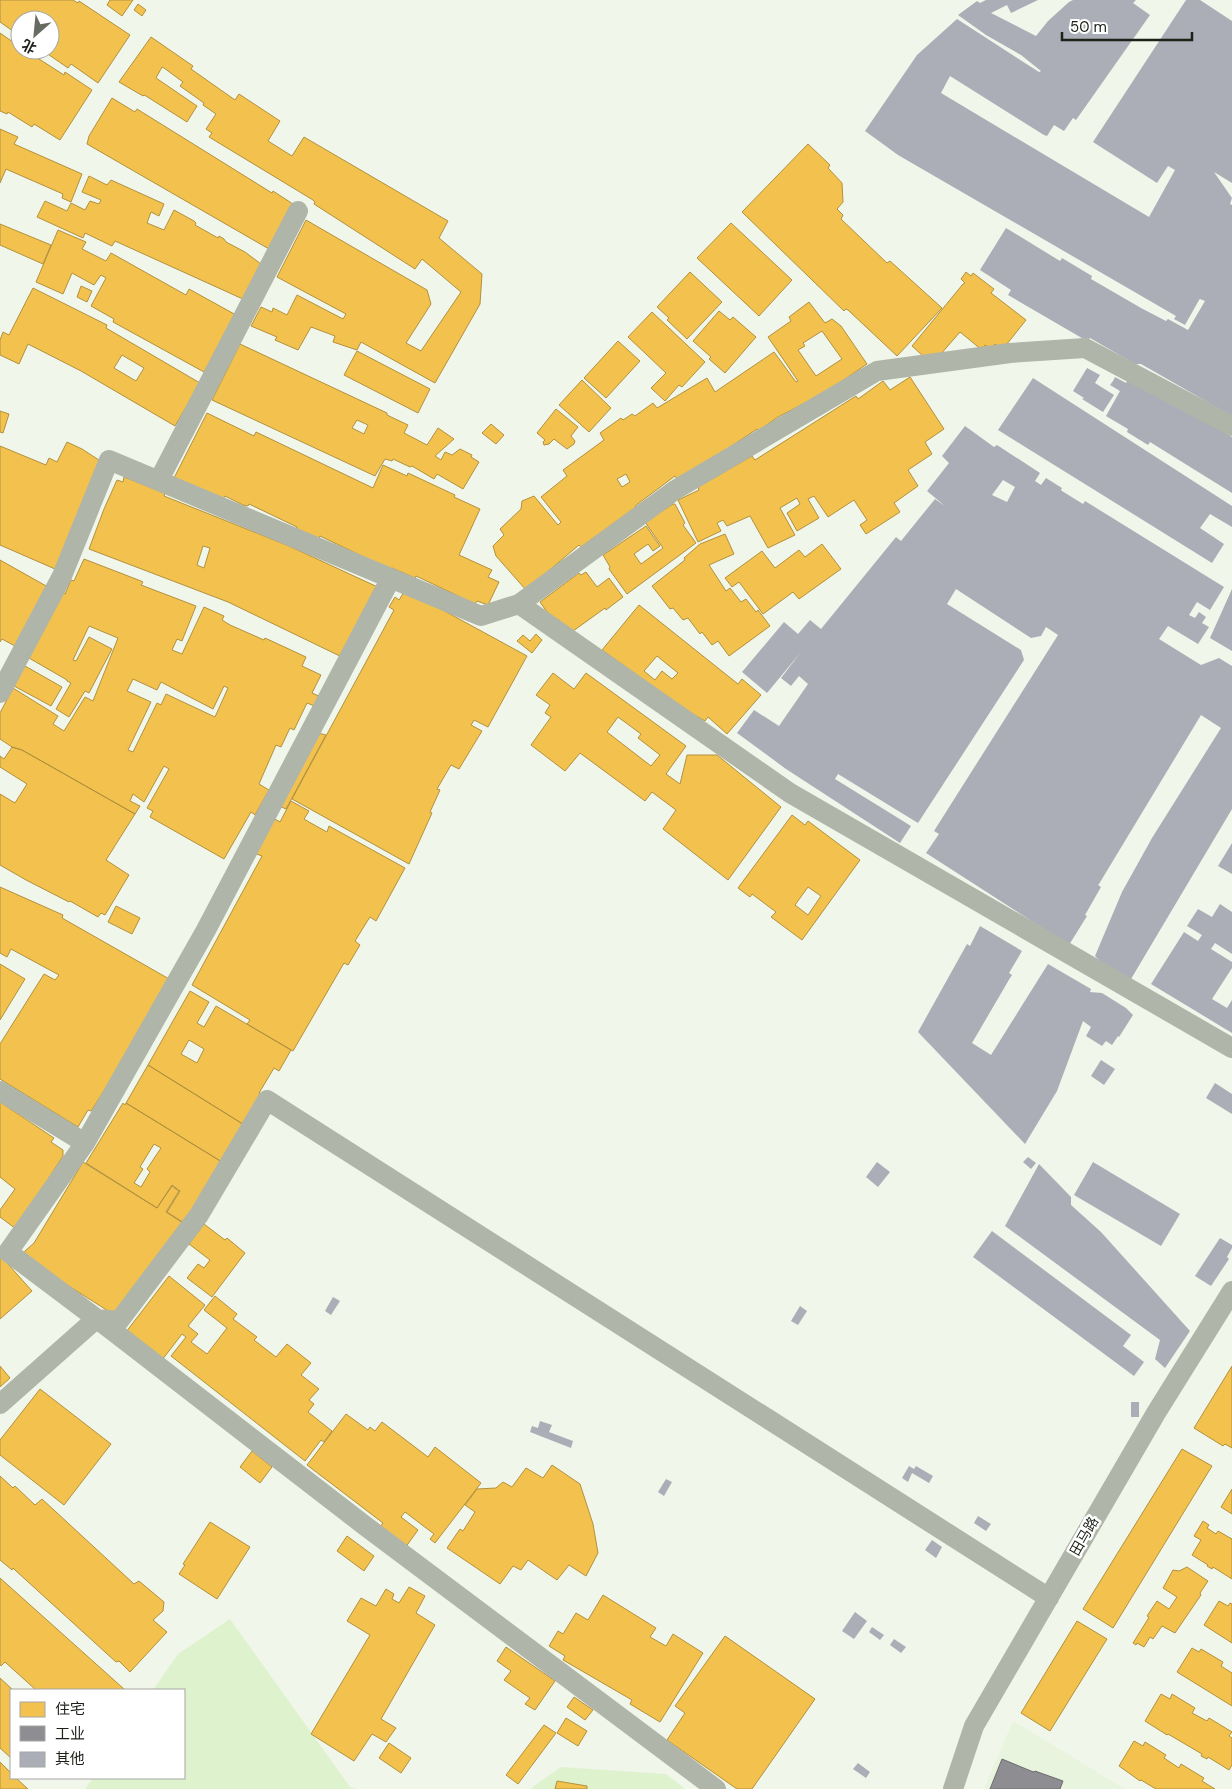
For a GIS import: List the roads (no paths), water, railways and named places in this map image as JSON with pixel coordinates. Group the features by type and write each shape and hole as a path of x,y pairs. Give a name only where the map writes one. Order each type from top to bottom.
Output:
{"street":[{"path":"159,480 298,211"},
{"path":"0,693 62,576 109,460 481,616 519,604 675,490 877,371 1010,352 1085,348 1232,426"},
{"path":"391,578 206,930 84,1143 8,1252 364,1525 716,1789"},
{"path":"519,604 790,793 1232,1048"},
{"path":"0,1091 84,1143"},
{"path":"0,1404 96,1319 119,1321 199,1215 267,1100 1049,1598"},
{"name":"田马路","path":"953,1789 974,1726 1156,1413 1232,1291"}]}
